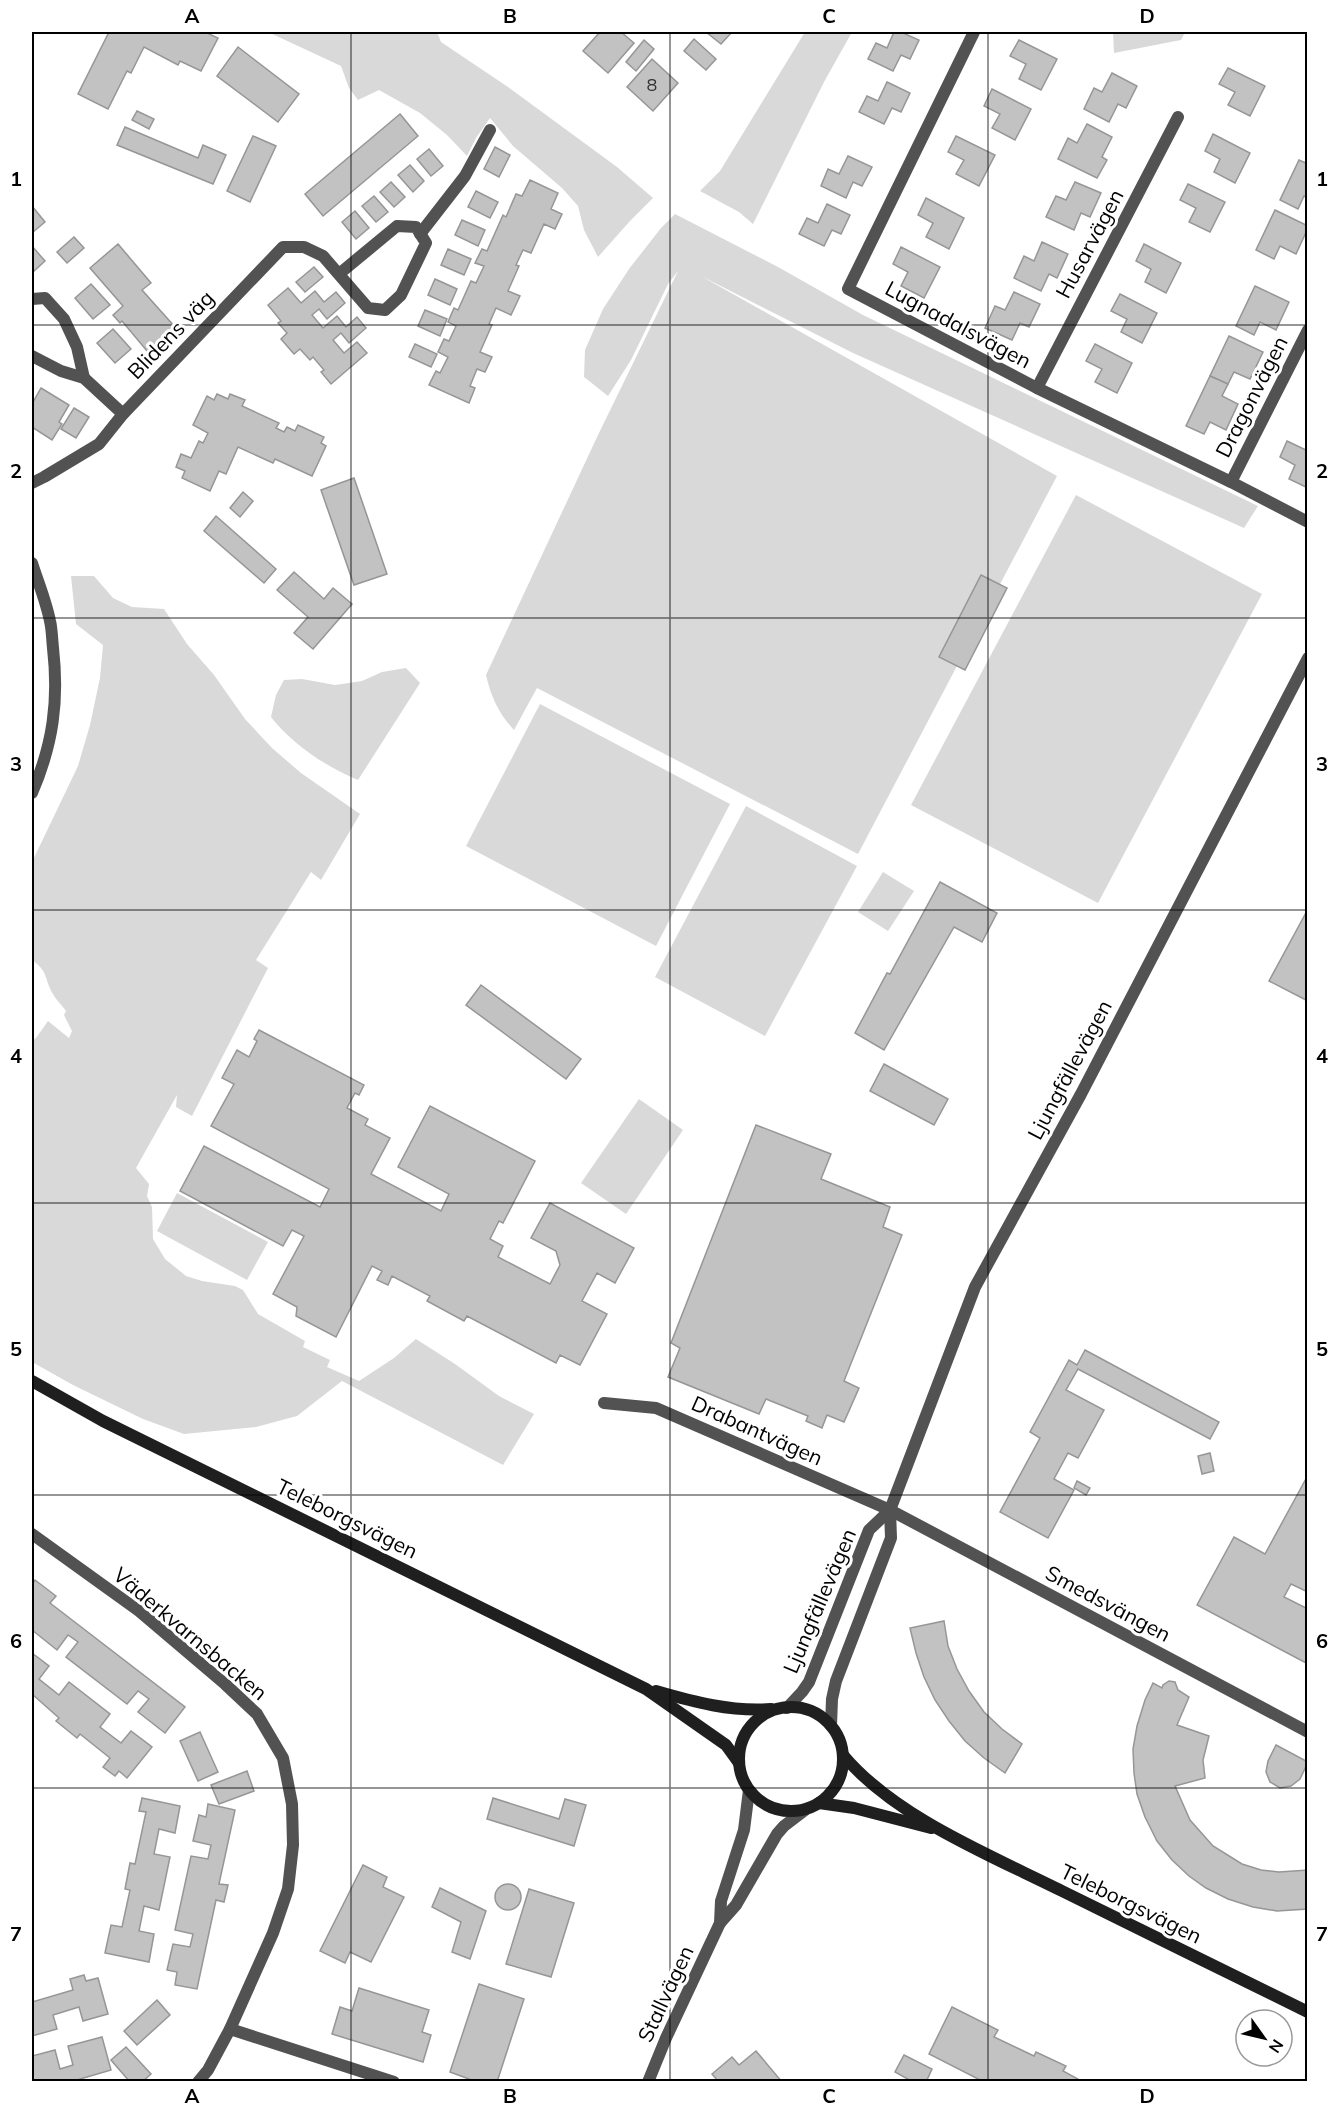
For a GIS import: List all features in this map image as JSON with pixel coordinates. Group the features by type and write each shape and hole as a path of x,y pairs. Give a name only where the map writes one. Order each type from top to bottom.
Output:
{"main road":[{"name":"Teleborgsvägen","path":"32,1381 114,1426 646,1689 726,1745 739,1762"},
{"name":"Teleborgsvägen","path":"646,1689 694,1702 747,1711 782,1708"},
{"path":"782,1708 809,1710 831,1725 839,1739 843,1755 839,1778 831,1792 819,1803 805,1810 789,1811 762,1803 749,1790 741,1774 739,1762 741,1745 749,1729 762,1716 782,1708"},
{"name":"Teleborgsvägen","path":"843,1755 870,1783 938,1830 1308,2012"},
{"name":"Teleborgsvägen","path":"819,1803 854,1808 938,1830"}],"street":[{"name":"Lugnadalsvägen","path":"974,32 848,290 1037,388 1308,522"},
{"name":"Husarvägen","path":"1037,388 1178,117"},
{"path":"339,274 397,226 416,227 420,234 465,176 490,130"},
{"name":"Blidens väg","path":"32,483 99,444 123,414 283,247 304,247 323,256 368,308 385,310 401,295 426,243 420,234"},
{"path":"32,299 45,298 64,319 76,347 84,378"},
{"name":"Dragonvägen","path":"1231,482 1308,330"},
{"path":"32,357 61,371 84,378 123,414"},
{"path":"32,563 50,621 56,704 49,742 32,793"},
{"name":"Ljungfällevägen","path":"831,1725 836,1680 891,1538 890,1510 975,1287 1081,1094 1308,658"},
{"name":"Drabantvägen","path":"604,1403 656,1408 890,1510"},
{"name":"Ljungfällevägen","path":"782,1708 802,1692 809,1682 869,1530 890,1510"},
{"name":"Smedsvängen","path":"890,1510 1308,1732"},
{"name":"Väderkvarnsbacken","path":"32,1534 139,1611 225,1684 257,1714 283,1758 292,1804 293,1845 288,1889 273,1933 231,2029 208,2070 198,2082"},
{"name":"Stallvägen","path":"720,1923 721,1901 744,1830 749,1790"},
{"name":"Stallvägen","path":"648,2082 720,1923 736,1905 777,1834 805,1810"},
{"path":"231,2029 394,2082"}],"shaded area":[{"path":"268,32 437,32 441,42 508,87 617,167 653,198 598,257 584,230 578,206 562,188 513,146 490,118 467,156 447,135 420,113 379,90 358,100 349,88 341,66"},
{"path":"805,32 852,32 824,82 753,224 739,212 700,191 720,171"},
{"path":"1113,32 1185,32 1181,40 1114,53"},
{"path":"675,214 778,267 863,315 1258,506 1244,528 853,353 701,276 1057,476 858,854 537,688 514,730 500,711 488,683 486,675 598,435 678,271 668,284 631,360 608,396 584,377 585,350 603,309 629,269"},
{"path":"1076,495 1262,594 1098,903 911,805"},
{"path":"71,576 94,576 113,598 132,607 164,609 187,644 214,675 245,719 272,748 301,773 360,814 321,880 311,872 256,960 268,968 192,1116 176,1107 177,1095 136,1168 149,1184 147,1196 152,1207 153,1239 165,1259 186,1276 235,1286 243,1290 258,1314 305,1341 303,1347 330,1360 327,1367 359,1381 394,1358 416,1339 499,1396 534,1414 503,1465 342,1381 297,1416 256,1427 184,1434 143,1419 32,1362 32,1041 48,1021 69,1038 72,1031 64,1015 66,1011 50,989 44,972 32,960 32,862 78,766 100,678 103,645 76,624"},
{"path":"406,668 420,683 358,780 310,754 289,737 271,717 276,695 284,680 302,679 335,685 362,681 382,672"},
{"path":"540,704 730,804 656,946 466,846"},
{"path":"746,806 857,866 765,1036 655,977"},
{"path":"883,872 914,891 888,931 858,912"},
{"path":"639,1099 683,1130 626,1214 581,1183"},
{"path":"177,1193 268,1242 247,1280 157,1231"}],"building":[{"path":"109,32 205,32 218,38 201,71 180,61 178,65 144,47 131,73 127,71 108,109 78,94"},
{"path":"600,32 621,32 634,43 608,73 583,51"},
{"path":"706,32 732,32 721,44"},
{"path":"894,32 901,32 919,40 910,59 901,55 893,71 868,59 876,43 887,48"},
{"path":"694,39 716,59 706,70 684,51"},
{"path":"644,40 654,49 636,71 626,62"},
{"path":"1019,40 1057,59 1041,90 1019,79 1026,64 1010,56"},
{"path":"238,47 299,94 278,122 217,76"},
{"path":"652,59 678,83 653,111 627,87"},
{"path":"1228,68 1265,86 1250,116 1228,105 1235,92 1219,84"},
{"path":"1112,73 1137,86 1126,108 1118,104 1109,122 1084,109 1094,88 1102,92"},
{"path":"887,82 910,93 901,112 892,108 884,124 859,112 867,96 878,101"},
{"path":"992,89 1031,109 1015,140 992,128 1000,114 984,106"},
{"path":"137,111 154,119 149,129 132,120"},
{"path":"400,114 418,136 323,216 305,194"},
{"path":"1087,124 1112,137 1102,157 1107,160 1097,178 1058,159 1068,138 1077,143"},
{"path":"125,127 198,158 203,145 226,155 213,184 117,145"},
{"path":"1213,134 1250,153 1235,183 1214,172 1220,159 1205,151"},
{"path":"253,136 276,146 250,202 227,191"},
{"path":"956,136 995,155 979,186 956,174 964,160 948,152"},
{"path":"495,147 510,155 499,177 484,169"},
{"path":"429,149 443,166 431,176 417,159"},
{"path":"848,156 872,167 862,186 853,182 846,198 821,186 828,169 839,174"},
{"path":"1299,160 1308,164 1308,198 1304,196 1298,209 1280,200"},
{"path":"410,165 424,181 413,192 398,175"},
{"path":"530,180 558,193 551,209 562,214 555,229 544,224 531,253 523,250 508,291 520,296 511,315 496,308 489,324 492,325 480,352 492,357 485,372 477,369 470,386 475,388 469,403 429,385 436,371 440,373 448,357 438,352 444,339 449,341 456,326 448,322 454,308 458,310 471,281 476,283 484,266 475,263 482,249 487,251 503,215 506,217 516,194 522,196"},
{"path":"391,182 405,197 394,207 380,192"},
{"path":"1075,182 1101,193 1090,217 1081,213 1074,230 1046,217 1056,196 1066,200"},
{"path":"1188,184 1225,202 1210,232 1189,222 1196,208 1180,200"},
{"path":"476,191 498,202 490,218 468,207"},
{"path":"374,196 388,212 376,222 362,206"},
{"path":"926,198 964,218 949,249 926,237 933,223 918,215"},
{"path":"827,204 850,215 841,234 832,230 824,246 799,234 807,218 818,223"},
{"path":"32,206 45,222 32,233"},
{"path":"1275,210 1308,228 1296,254 1280,246 1274,259 1256,250"},
{"path":"355,211 369,228 356,239 342,222"},
{"path":"462,220 485,230 478,246 455,235"},
{"path":"74,237 84,248 67,263 57,252"},
{"path":"1042,242 1068,254 1057,278 1049,274 1041,291 1014,278 1024,256 1034,261"},
{"path":"118,244 151,283 142,290 175,327 147,351 122,321 120,323 113,315 123,306 90,268"},
{"path":"1144,244 1181,263 1166,293 1145,282 1151,269 1136,261"},
{"path":"32,246 45,261 33,272 32,270"},
{"path":"901,247 940,267 924,298 901,286 908,272 893,264"},
{"path":"448,249 471,259 464,275 441,265"},
{"path":"314,267 323,277 305,292 296,282"},
{"path":"435,279 457,289 450,305 428,295"},
{"path":"91,284 110,305 93,319 75,298"},
{"path":"1255,286 1289,302 1276,330 1260,322 1254,335 1236,326"},
{"path":"288,288 301,303 315,291 324,302 336,292 345,303 327,319 319,309 312,315 323,328 337,316 346,327 357,317 366,328 349,343 341,333 333,340 344,353 357,342 367,353 331,384 321,372 324,370 313,357 310,360 300,349 294,354 281,339 287,333 278,323 281,321 268,305"},
{"path":"1014,292 1040,304 1029,327 1020,323 1012,340 985,328 995,306 1005,310"},
{"path":"1120,294 1157,313 1142,343 1121,332 1127,319 1111,311"},
{"path":"425,310 447,319 440,336 418,326"},
{"path":"113,329 131,349 115,363 97,343"},
{"path":"1229,336 1263,352 1250,379 1234,372 1228,384 1210,376"},
{"path":"415,344 437,354 431,367 409,357"},
{"path":"1095,344 1132,363 1117,393 1095,382 1102,369 1086,361"},
{"path":"1210,376 1228,384 1222,396 1238,404 1226,430 1210,422 1204,434 1186,426"},
{"path":"41,388 69,405 59,422 62,424 52,440 32,427 32,404"},
{"path":"217,394 228,399 230,394 245,400 242,406 279,423 276,428 284,432 287,427 295,431 298,425 324,437 321,443 326,446 312,476 275,459 273,463 238,447 226,474 219,471 210,491 182,478 185,471 176,467 181,454 191,458 199,441 203,443 208,433 193,425 207,396 214,400"},
{"path":"74,408 89,417 76,438 61,429"},
{"path":"1287,441 1308,451 1308,488 1289,479 1295,465 1280,457"},
{"path":"354,478 387,574 354,585 321,490"},
{"path":"243,492 253,501 240,517 230,508"},
{"path":"216,516 276,569 264,583 204,531"},
{"path":"294,572 324,599 333,588 352,604 313,649 294,633 308,617 277,590"},
{"path":"981,575 1007,588 965,670 939,657"},
{"path":"940,882 997,913 982,942 954,927 884,1050 855,1033"},
{"path":"1308,909 1308,998 1306,1000 1269,981"},
{"path":"481,985 581,1059 566,1079 466,1005"},
{"path":"259,1030 364,1085 359,1095 355,1093 347,1108 368,1119 365,1125 390,1138 371,1174 441,1211 449,1194 398,1167 430,1106 535,1161 503,1223 499,1221 490,1239 503,1246 498,1257 550,1284 560,1265 556,1251 531,1238 550,1203 634,1248 615,1283 597,1273 582,1301 607,1314 580,1365 560,1355 556,1363 467,1316 464,1321 427,1301 430,1296 392,1276 388,1285 377,1280 382,1271 372,1266 336,1337 296,1316 297,1307 273,1294 304,1236 292,1230 283,1246 180,1191 204,1146 320,1207 329,1189 211,1126 234,1084 222,1078 237,1050 249,1057 257,1041 254,1039"},
{"path":"884,1064 948,1099 934,1125 870,1091"},
{"path":"756,1125 831,1154 821,1179 890,1207 883,1227 902,1235 844,1381 859,1388 844,1422 827,1415 822,1428 806,1421 808,1416 766,1399 759,1414 668,1377 680,1348 671,1343"},
{"path":"1085,1350 1219,1422 1210,1439 1078,1369 1066,1390 1104,1410 1078,1458 1068,1453 1054,1479 1074,1490 1048,1538 1000,1512 1040,1438 1030,1432 1069,1360 1077,1365"},
{"path":"1210,1453 1214,1471 1202,1474 1198,1456"},
{"path":"1308,1475 1308,1592 1291,1584 1284,1597 1308,1609 1308,1664 1197,1605 1234,1537 1265,1554"},
{"path":"1077,1481 1090,1488 1086,1495 1074,1488"},
{"path":"35,1580 56,1596 50,1603 185,1707 165,1733 138,1712 149,1699 138,1691 127,1704 66,1657 78,1642 68,1635 57,1650 32,1630 32,1585"},
{"path":"944,1621 948,1646 969,1691 984,1712 1022,1744 1005,1773 965,1741 935,1700 924,1677 910,1628"},
{"path":"32,1653 49,1666 39,1679 59,1695 69,1682 110,1714 100,1727 121,1743 131,1731 152,1747 127,1778 119,1771 115,1776 103,1767 110,1758 80,1734 77,1738 56,1721 59,1718 32,1694"},
{"path":"1169,1681 1175,1682 1178,1690 1189,1697 1177,1725 1209,1736 1203,1760 1205,1778 1175,1786 1190,1820 1213,1846 1242,1864 1261,1870 1279,1872 1308,1870 1308,1909 1277,1911 1253,1907 1228,1899 1189,1876 1157,1841 1137,1794 1133,1749 1137,1726 1153,1683 1162,1688"},
{"path":"200,1732 218,1772 198,1781 180,1741"},
{"path":"1276,1745 1308,1762 1300,1779 1291,1786 1280,1788 1270,1782 1266,1772 1268,1761"},
{"path":"247,1771 254,1791 219,1804 211,1785"},
{"path":"142,1798 180,1806 175,1833 159,1829 154,1854 170,1857 159,1910 144,1906 139,1931 154,1934 149,1962 105,1953 111,1925 122,1927 130,1890 125,1889 130,1863 135,1864 146,1812 139,1811"},
{"path":"493,1798 559,1819 565,1799 586,1805 574,1846 487,1819"},
{"path":"208,1804 235,1810 219,1884 228,1885 224,1902 216,1900 197,1989 175,1985 177,1972 167,1970 173,1944 190,1947 193,1934 175,1930 191,1856 208,1859 211,1845 193,1841 199,1815 206,1817"},
{"path":"363,1865 387,1877 383,1887 404,1897 371,1962 350,1952 345,1963 320,1951"},
{"path":"508,1884 517,1888 521,1897 517,1906 508,1910 499,1906 495,1897 499,1888"},
{"path":"440,1888 486,1911 470,1959 452,1952 461,1922 432,1907"},
{"path":"529,1889 574,1903 551,1977 506,1964"},
{"path":"84,1975 86,1981 98,1978 108,2014 83,2021 79,2007 53,2015 57,2029 32,2036 32,2002 73,1990 70,1979"},
{"path":"479,1984 524,1999 497,2082 477,2082 450,2072"},
{"path":"359,1988 429,2010 422,2032 431,2035 423,2062 332,2034 340,2007 352,2011"},
{"path":"157,2000 170,2015 137,2045 124,2031"},
{"path":"952,2007 998,2030 994,2037 1034,2056 1036,2052 1066,2066 1063,2071 1078,2079 1077,2082 984,2082 929,2054"},
{"path":"102,2037 111,2070 70,2082 32,2082 32,2056 55,2050 60,2069 73,2065 68,2046"},
{"path":"126,2047 151,2074 142,2082 130,2082 111,2060"},
{"path":"756,2051 782,2082 719,2082 712,2074 732,2057 739,2065"},
{"path":"904,2055 932,2069 926,2082 913,2082 895,2072"}]}
